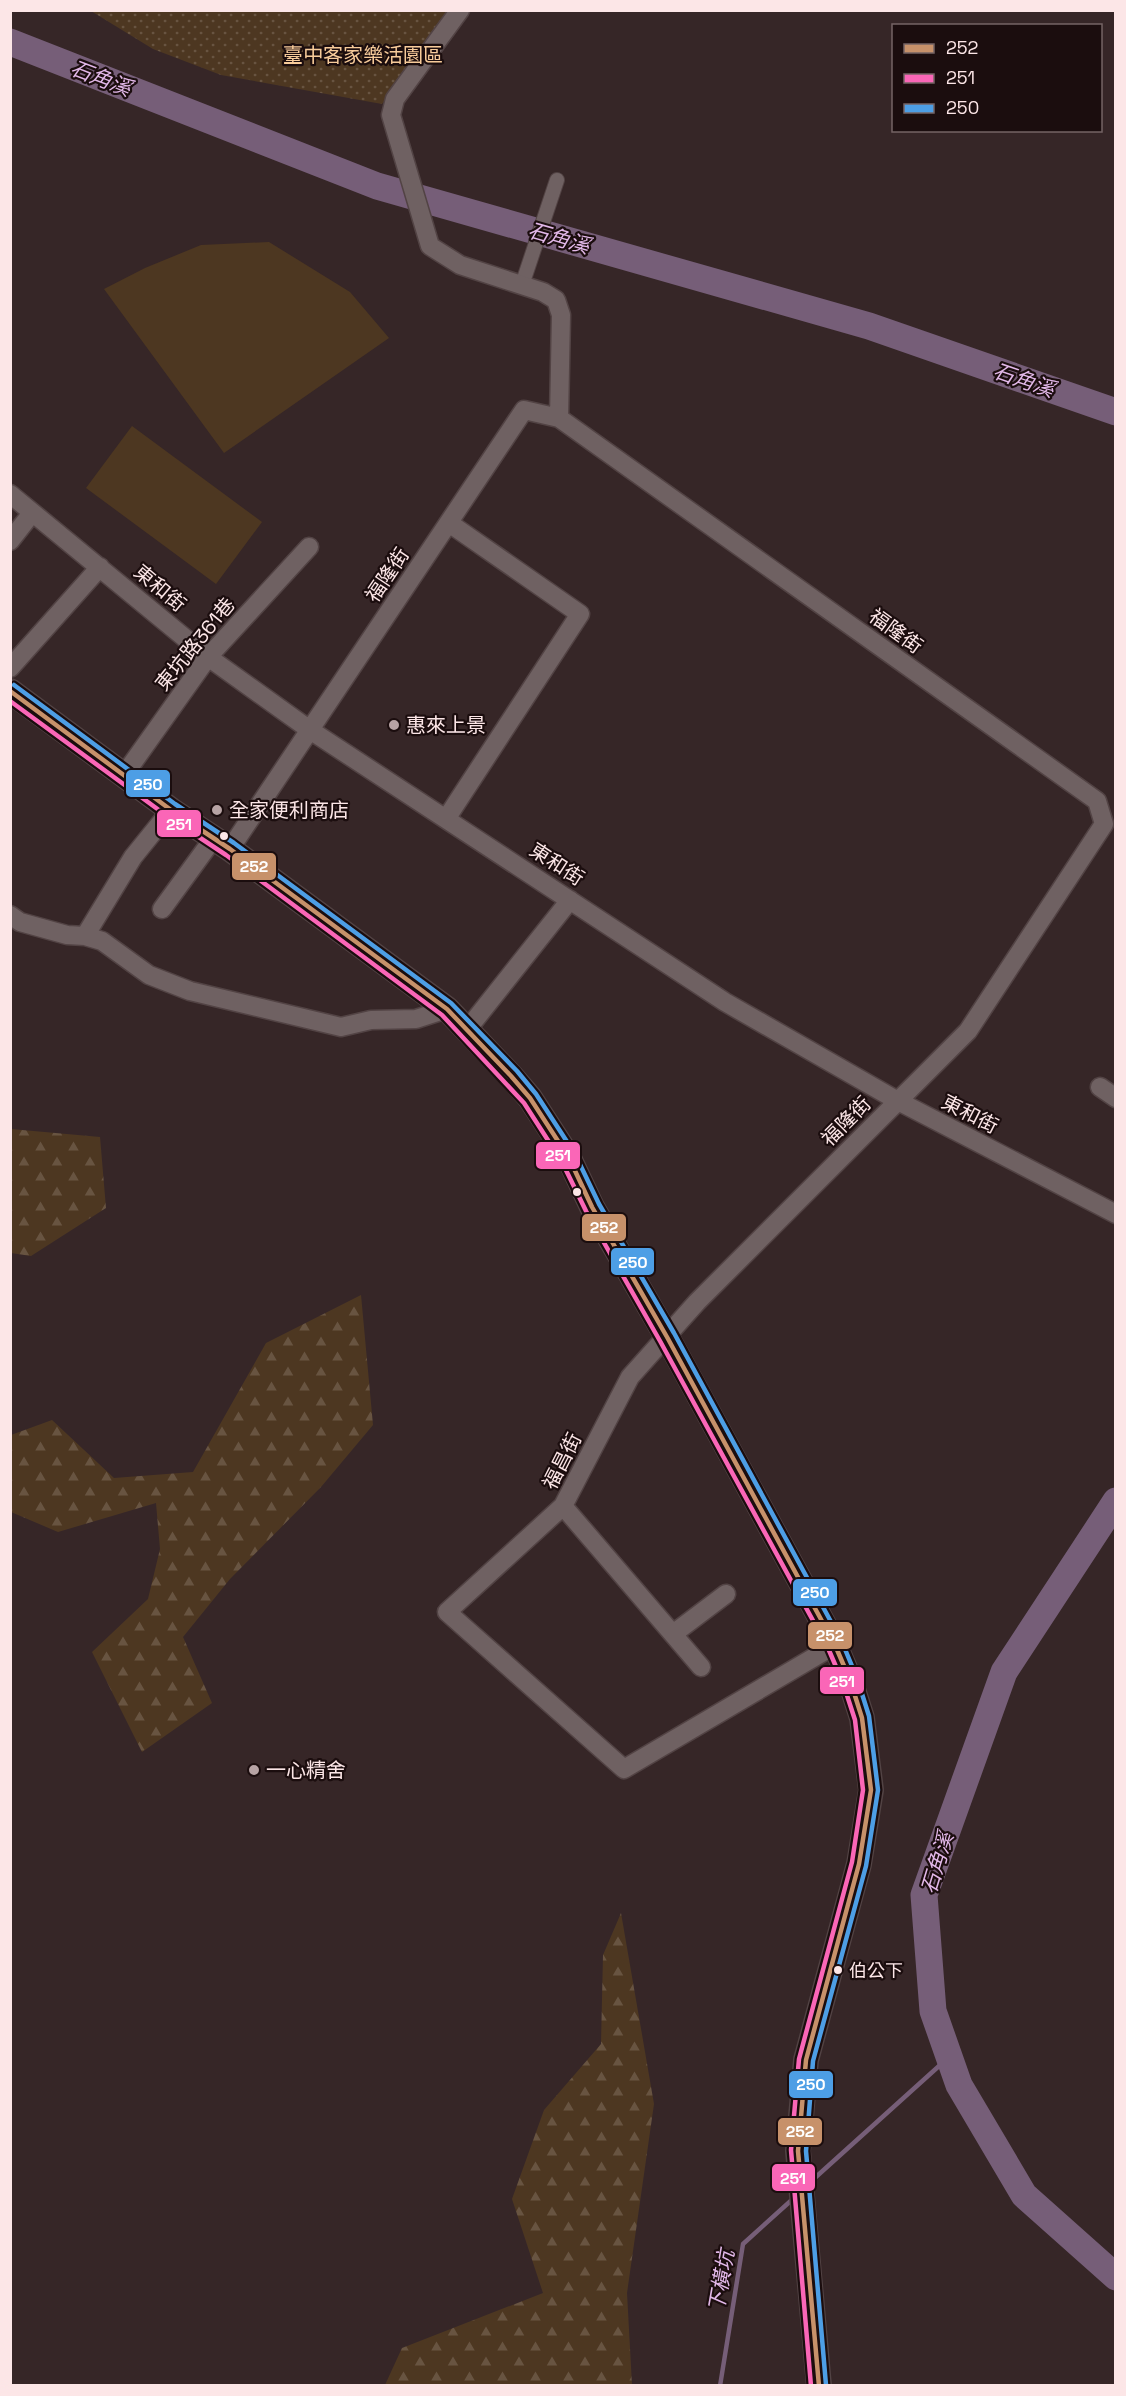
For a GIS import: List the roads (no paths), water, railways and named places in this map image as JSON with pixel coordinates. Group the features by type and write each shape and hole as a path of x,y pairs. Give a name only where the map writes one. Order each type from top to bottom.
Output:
{"street":[{"path":"460,10 395,99 391,116 430,246 460,265 543,292 556,300 561,315 559,418"},
{"path":"522,285 557,180"},
{"name":"福隆街","path":"162,909 222,844 310,730 524,410 559,418 1097,801 1104,824 968,1031 697,1302 668,1336"},
{"name":"東和街","path":"10,494 208,657 310,730 726,1002 898,1101 1116,1214"},
{"path":"10,541 32,513"},
{"path":"446,819 580,614 449,523"},
{"name":"東坑路361巷","path":"124,775 208,657 309,547"},
{"path":"10,668 100,567"},
{"path":"10,692 447,1009 530,1098 569,1158 592,1207 668,1336 835,1645 850,1680 862,1718 871,1790 859,1864 806,2060 798,2151 819,2385"},
{"path":"85,936 133,857 171,810"},
{"path":"466,1031 570,900"},
{"path":"10,915 20,922 58,933 85,936 102,941 149,975 190,991 341,1027 371,1020 416,1019 447,1009"},
{"path":"1100,1087 1116,1098"},
{"name":"福昌街","path":"668,1336 630,1377 563,1506 447,1612 624,1769 835,1645"},
{"path":"563,1506 701,1667"},
{"path":"673,1634 726,1594"}],"waterway":[{"name":"石角溪","path":"10,42 377,186 869,326 1116,412"},
{"name":"石角溪","path":"1116,1501 1004,1672 924,1895 933,2011 959,2085 1024,2195 1116,2277"},
{"name":"下橫坑","path":"807,2185 949,2057"},
{"name":"下橫坑","path":"720,2386 743,2244 795,2197"}],"place":[{"name":"惠來上景","path":"394,725"},
{"name":"全家便利商店","path":"217,810"},
{"name":"一心精舍","path":"254,1770"},
{"name":"伯公下","path":"838,1970"}],"park label":[{"name":"臺中客家樂活園區","path":"363,55"}]}
